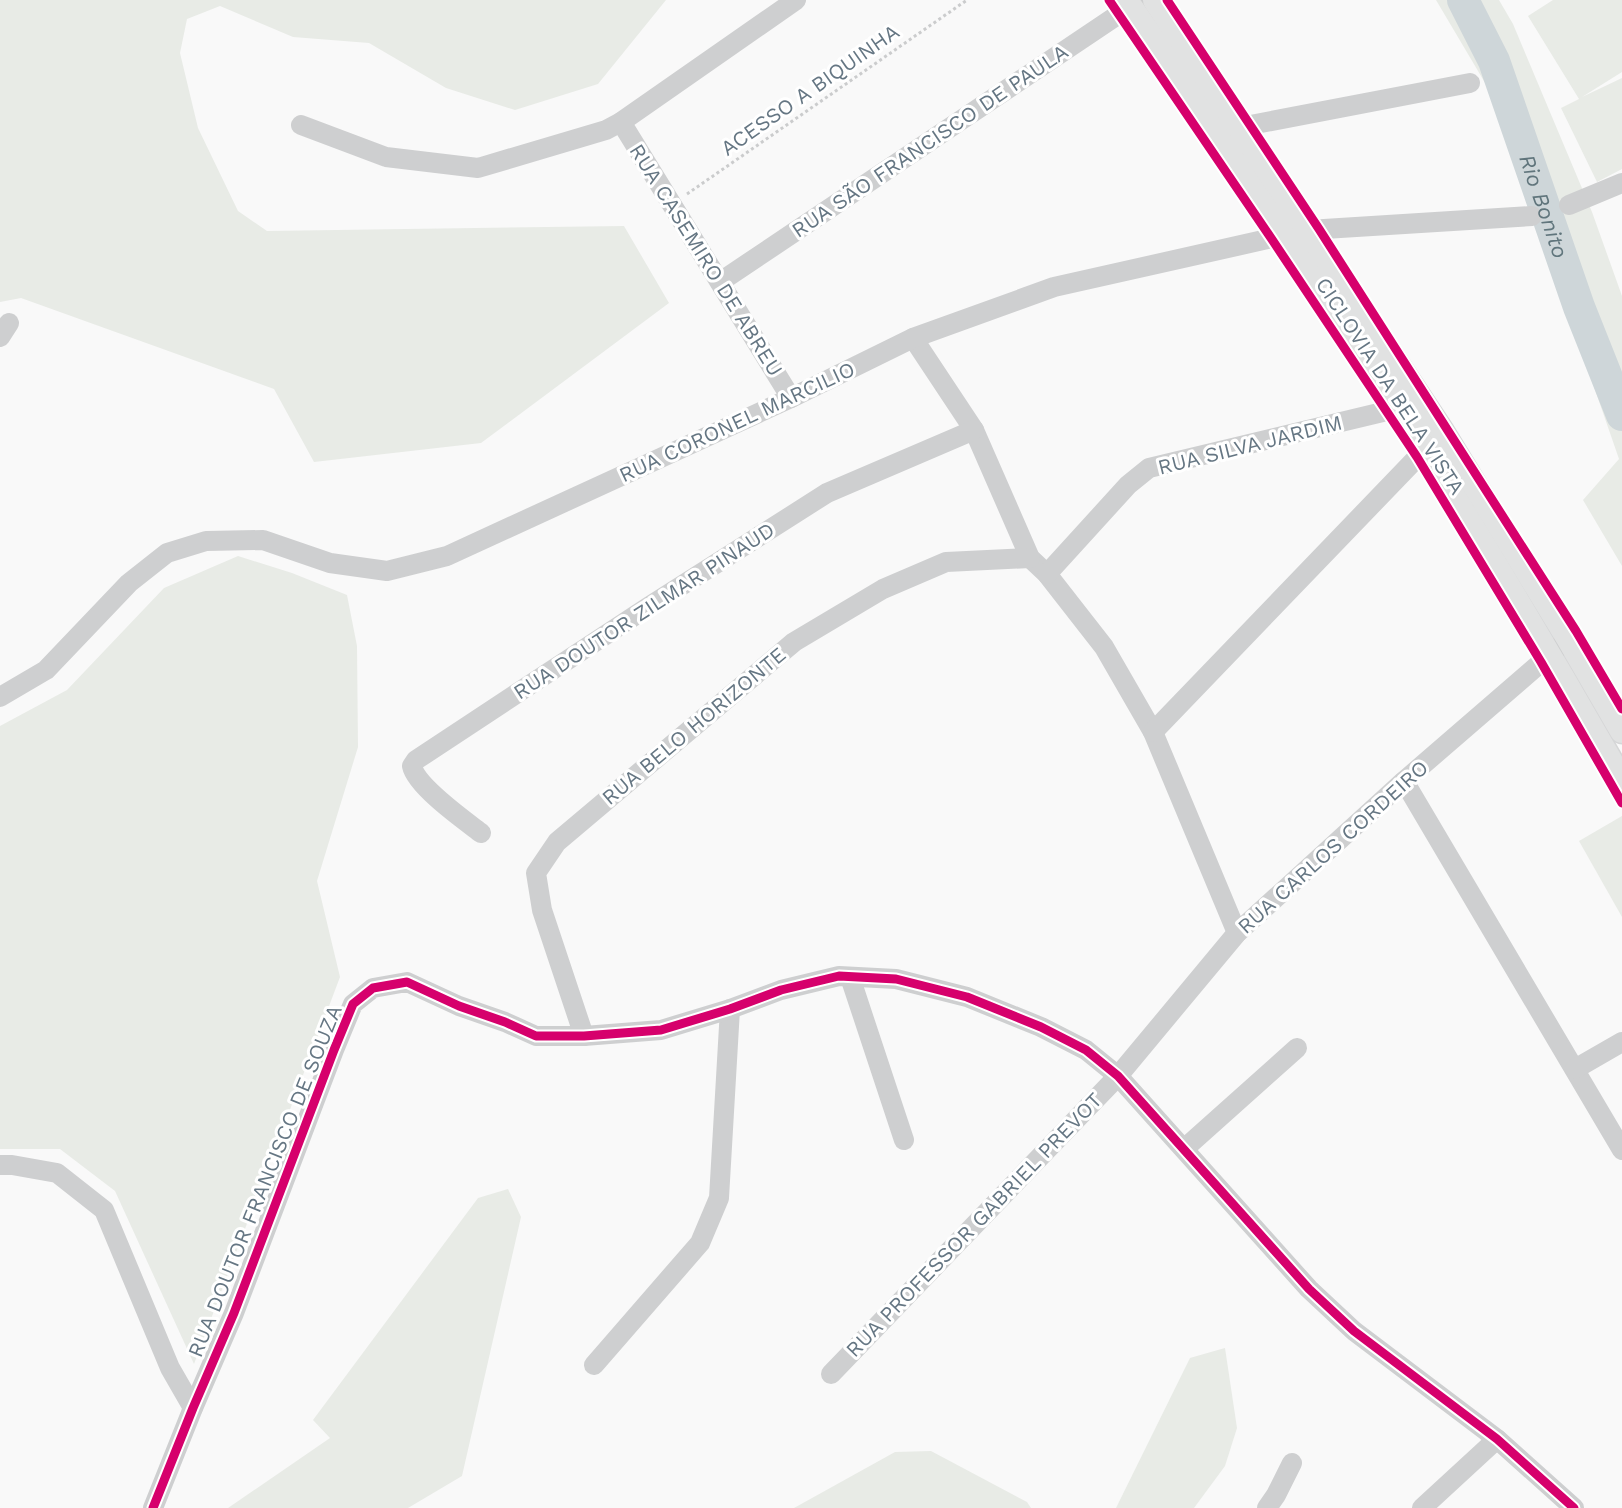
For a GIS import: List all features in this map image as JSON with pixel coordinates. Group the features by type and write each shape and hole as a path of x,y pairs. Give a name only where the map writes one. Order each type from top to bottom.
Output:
{"main road":[{"path":"1155,0 1240,127 1298,232"},
{"path":"1132,2 1298,232 1434,440 1568,638 1622,731"},
{"path":"1434,440 1622,781"}],"street":[{"path":"301,125 386,157 478,168 606,130 621,122 796,0"},
{"name":"RUA SÃO FRANCISCO DE PAULA","path":"720,282 1132,2"},
{"path":"1240,127 1470,83"},
{"name":"RUA CASEMIRO DE ABREU","path":"621,122 791,398"},
{"path":"1569,205 1622,183"},
{"name":"RUA CORONEL MARCILIO","path":"0,697 46,670 129,583 167,553 207,541 263,540 330,563 387,571 447,556 791,398 913,338 1054,286 1298,232 1532,216"},
{"path":"913,338 974,430 1030,558 1047,574 1104,647 1153,732 1237,933"},
{"name":"RUA SILVA JARDIM","path":"1047,574 1128,485 1149,468 1411,405"},
{"name":"RUA DOUTOR ZILMAR PINAUD","path":"481,833 457,815 413,773 412,766 416,759 827,493 974,430"},
{"path":"1153,732 1434,440"},
{"name":"RUA BELO HORIZONTE","path":"584,1036 542,910 536,873 557,842 794,642 883,589 945,562 1030,558"},
{"name":"RUA CARLOS CORDEIRO","path":"1118,1076 1237,933 1404,781 1568,638"},
{"path":"1404,781 1622,1150"},
{"name":"RUA DOUTOR FRANCISCO DE SOUZA","path":"153,1508 234,1314 286,1172 353,1004 373,988 407,982 459,1006 536,1036 584,1036 661,1030 730,1009 781,990 839,976 896,980 967,997 1041,1027 1086,1050 1118,1076 1309,1289 1354,1331 1497,1439 1574,1508"},
{"path":"850,977 904,1140"},
{"path":"594,1365 700,1243 719,1198 730,1009"},
{"path":"1575,1069 1622,1042"},
{"path":"1184,1149 1297,1048"},
{"name":"RUA PROFESSOR GABRIEL PREVOT","path":"831,1374 1118,1076"},
{"path":"0,1165 57,1173 104,1210 170,1368 193,1408"},
{"path":"1422,1508 1497,1439"},
{"path":"1267,1508 1276,1496 1292,1463"}],"shaded area":[{"path":"0,0 666,0 598,84 515,110 446,88 369,43 293,37 220,6 187,19 180,53 198,128 238,211 267,231 624,226 669,303 481,443 314,462 274,389 21,298 0,302"},
{"path":"1436,0 1499,0 1513,24 1592,212 1622,296 1622,566 1583,500 1619,459 1494,98"},
{"path":"1553,0 1622,0 1622,72 1582,97 1622,78 1622,169 1597,182 1561,108 1579,99 1528,16"},
{"path":"238,556 292,573 347,595 357,646 358,747 317,881 340,977 194,1364 115,1191 60,1149 0,1149 0,726 67,690 164,588"},
{"path":"1622,816 1622,917 1579,841"},
{"path":"508,1189 521,1217 462,1476 408,1508 228,1508 330,1438 313,1420 478,1198"},
{"path":"1225,1348 1237,1428 1225,1466 1194,1508 1116,1508 1190,1358"},
{"path":"931,1451 1027,1502 1031,1508 794,1508 895,1452"}],"waterway":[{"name":"Rio Bonito","path":"1463,0 1494,61 1579,307 1622,415"}],"cycle path":[{"name":"CICLOVIA DA BELA VISTA","path":"1109,0 1417,457 1541,662 1622,803"},
{"name":"CICLOVIA DA BELA VISTA","path":"1167,0 1319,229 1576,631 1622,709"},
{"path":"153,1508 234,1313 353,1004 373,988 407,982 459,1006 536,1036 584,1036 661,1030 730,1009 781,990 839,976 896,979 967,997 1041,1027 1086,1050 1118,1076 1309,1289 1354,1331 1497,1439 1574,1508"}]}
